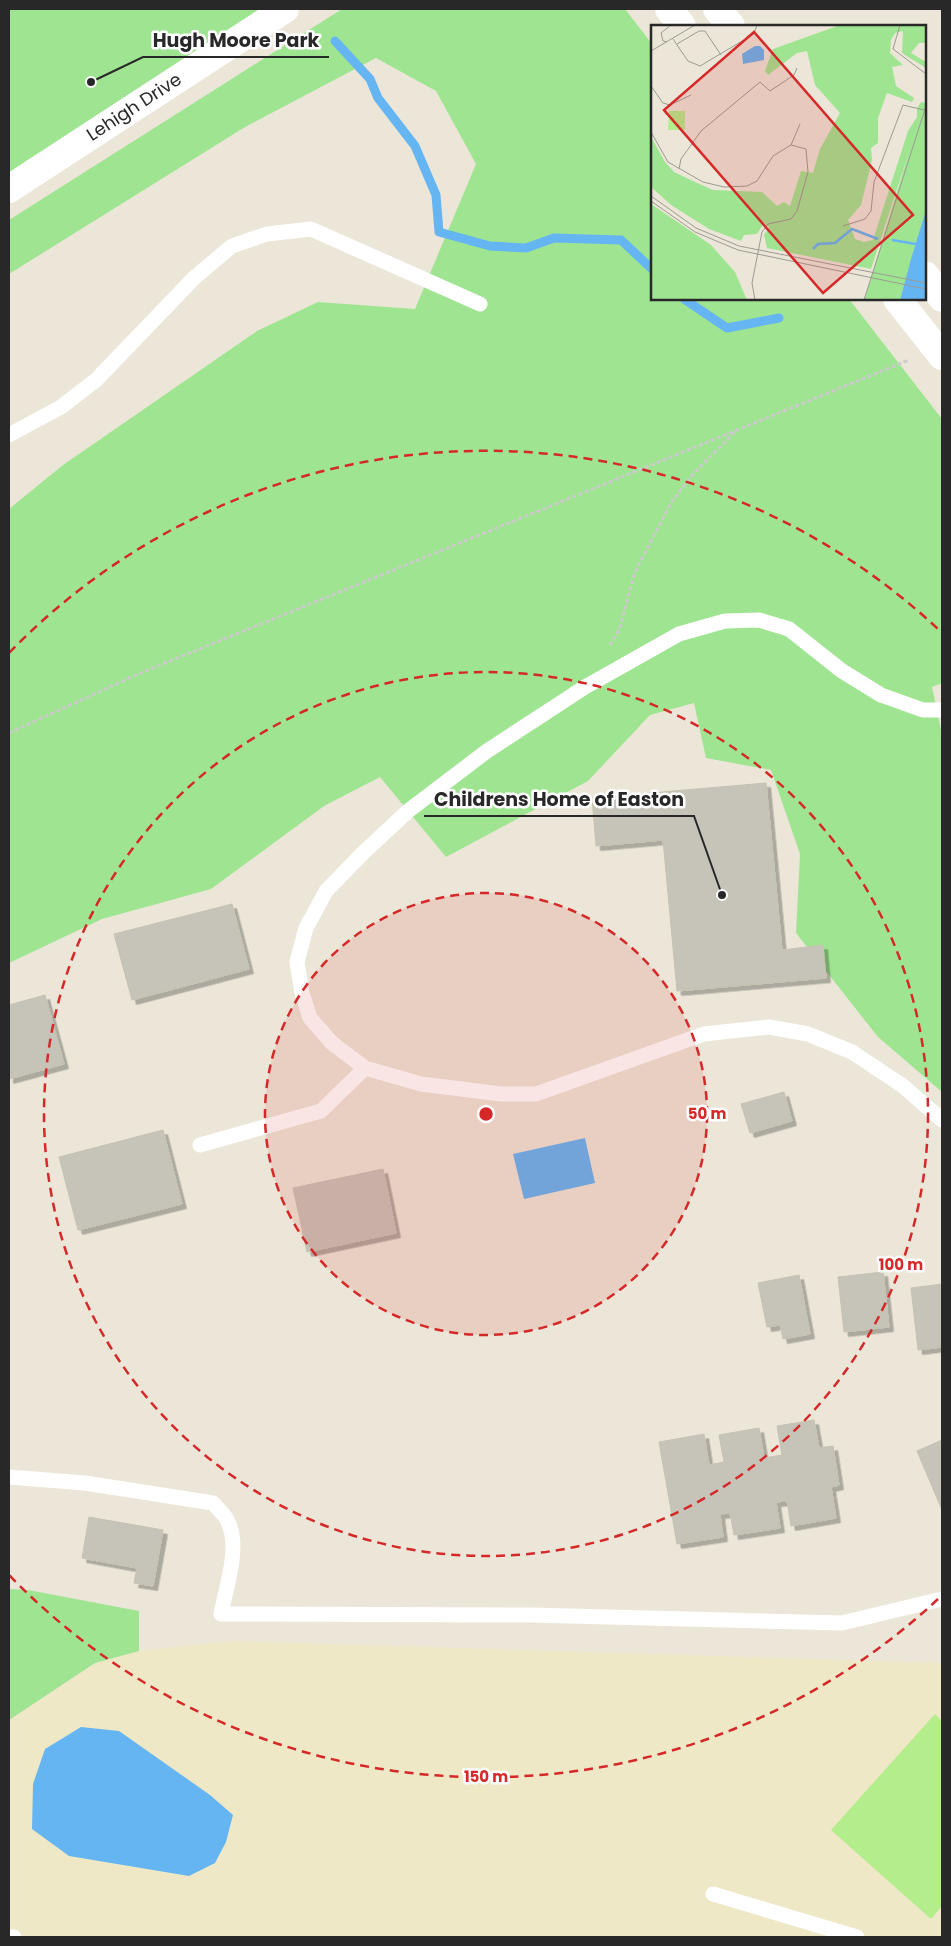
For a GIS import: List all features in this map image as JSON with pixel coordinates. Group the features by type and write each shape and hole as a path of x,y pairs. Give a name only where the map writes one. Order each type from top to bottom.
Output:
{"street":[{"name":"Lehigh Drive","path":"9,189 285,9"},
{"path":"717,9 730,25"},
{"path":"926,276 942,298"},
{"path":"898,300 942,356"}],"lane":[{"path":"9,435 61,407 96,380 195,277 232,246 267,234 311,230 480,304"},
{"path":"942,710 922,710 881,695 842,671 789,630 759,620 725,621 679,634 585,687 487,751 408,811 363,853 322,898 306,928 297,962 302,993 310,1018 332,1042 365,1068 421,1084 501,1094 536,1094 704,1034 769,1027 808,1034 852,1052 903,1086 942,1120"},
{"path":"200,1145 320,1111 365,1068"},
{"path":"9,1477 84,1483 212,1503 226,1518 232,1534 232,1553 221,1614 531,1615 842,1623 942,1599"},
{"path":"712,1894 857,1937"}],"path":[{"path":"9,733 138,674 916,357"},
{"path":"609,646 619,630 635,572 672,501 693,474 737,430"}],"shaded area":[{"path":"232,1641 942,1663 942,1937 9,1937 9,1720 96,1663 139,1651"}],"green space":[{"path":"9,9 285,9 9,189"},
{"path":"342,9 625,9 651,43 651,300 850,300 942,419 942,683 932,687 942,735 942,1092 878,1037 796,933 800,854 771,770 706,758 694,703 650,715 588,781 446,857 380,777 324,806 211,889 102,919 9,963 9,509 63,465 257,331 318,302 415,309 476,164 436,91 376,58 245,127 9,274 9,220"},
{"path":"9,1589 28,1590 139,1611 139,1651 95,1663 9,1720"},
{"path":"935,1714 942,1721 942,1906 931,1919 831,1830"}],"water":[{"path":"585,1138 595,1183 524,1199 513,1154"},
{"path":"81,1727 119,1731 210,1795 233,1815 226,1842 215,1863 189,1876 69,1856 32,1829 33,1784 45,1749"}],"building":[{"path":"766,783 782,950 823,945 826,978 677,991 663,840 596,846 592,798"},
{"path":"232,904 249,969 132,1000 114,934"},
{"path":"45,995 64,1064 9,1079 9,1005"},
{"path":"784,1092 792,1121 750,1133 741,1104"},
{"path":"163,1130 182,1204 78,1230 59,1157"},
{"path":"383,1169 396,1233 307,1252 293,1188"},
{"path":"883,1272 889,1327 844,1332 838,1277"},
{"path":"799,1275 810,1334 783,1339 780,1325 767,1327 758,1283"},
{"path":"942,1284 942,1347 918,1350 911,1288"},
{"path":"814,1420 819,1448 833,1446 839,1485 831,1487 836,1518 791,1526 787,1501 776,1502 780,1528 734,1535 730,1513 720,1514 723,1537 677,1544 659,1442 704,1434 709,1465 724,1462 719,1435 759,1428 764,1458 782,1455 777,1426"},
{"path":"942,1440 942,1510 917,1451"},
{"path":"89,1517 163,1530 153,1586 134,1583 137,1568 82,1558"}],"waterway":[{"path":"335,41 370,79 378,98 415,146 436,195 439,232 490,246 526,248 554,238 621,240 651,268"},
{"path":"685,300 727,328 779,318"}],"place":[{"name":"Hugh Moore Park","path":"91,82"},
{"name":"Childrens Home of Easton","path":"722,895"}]}
